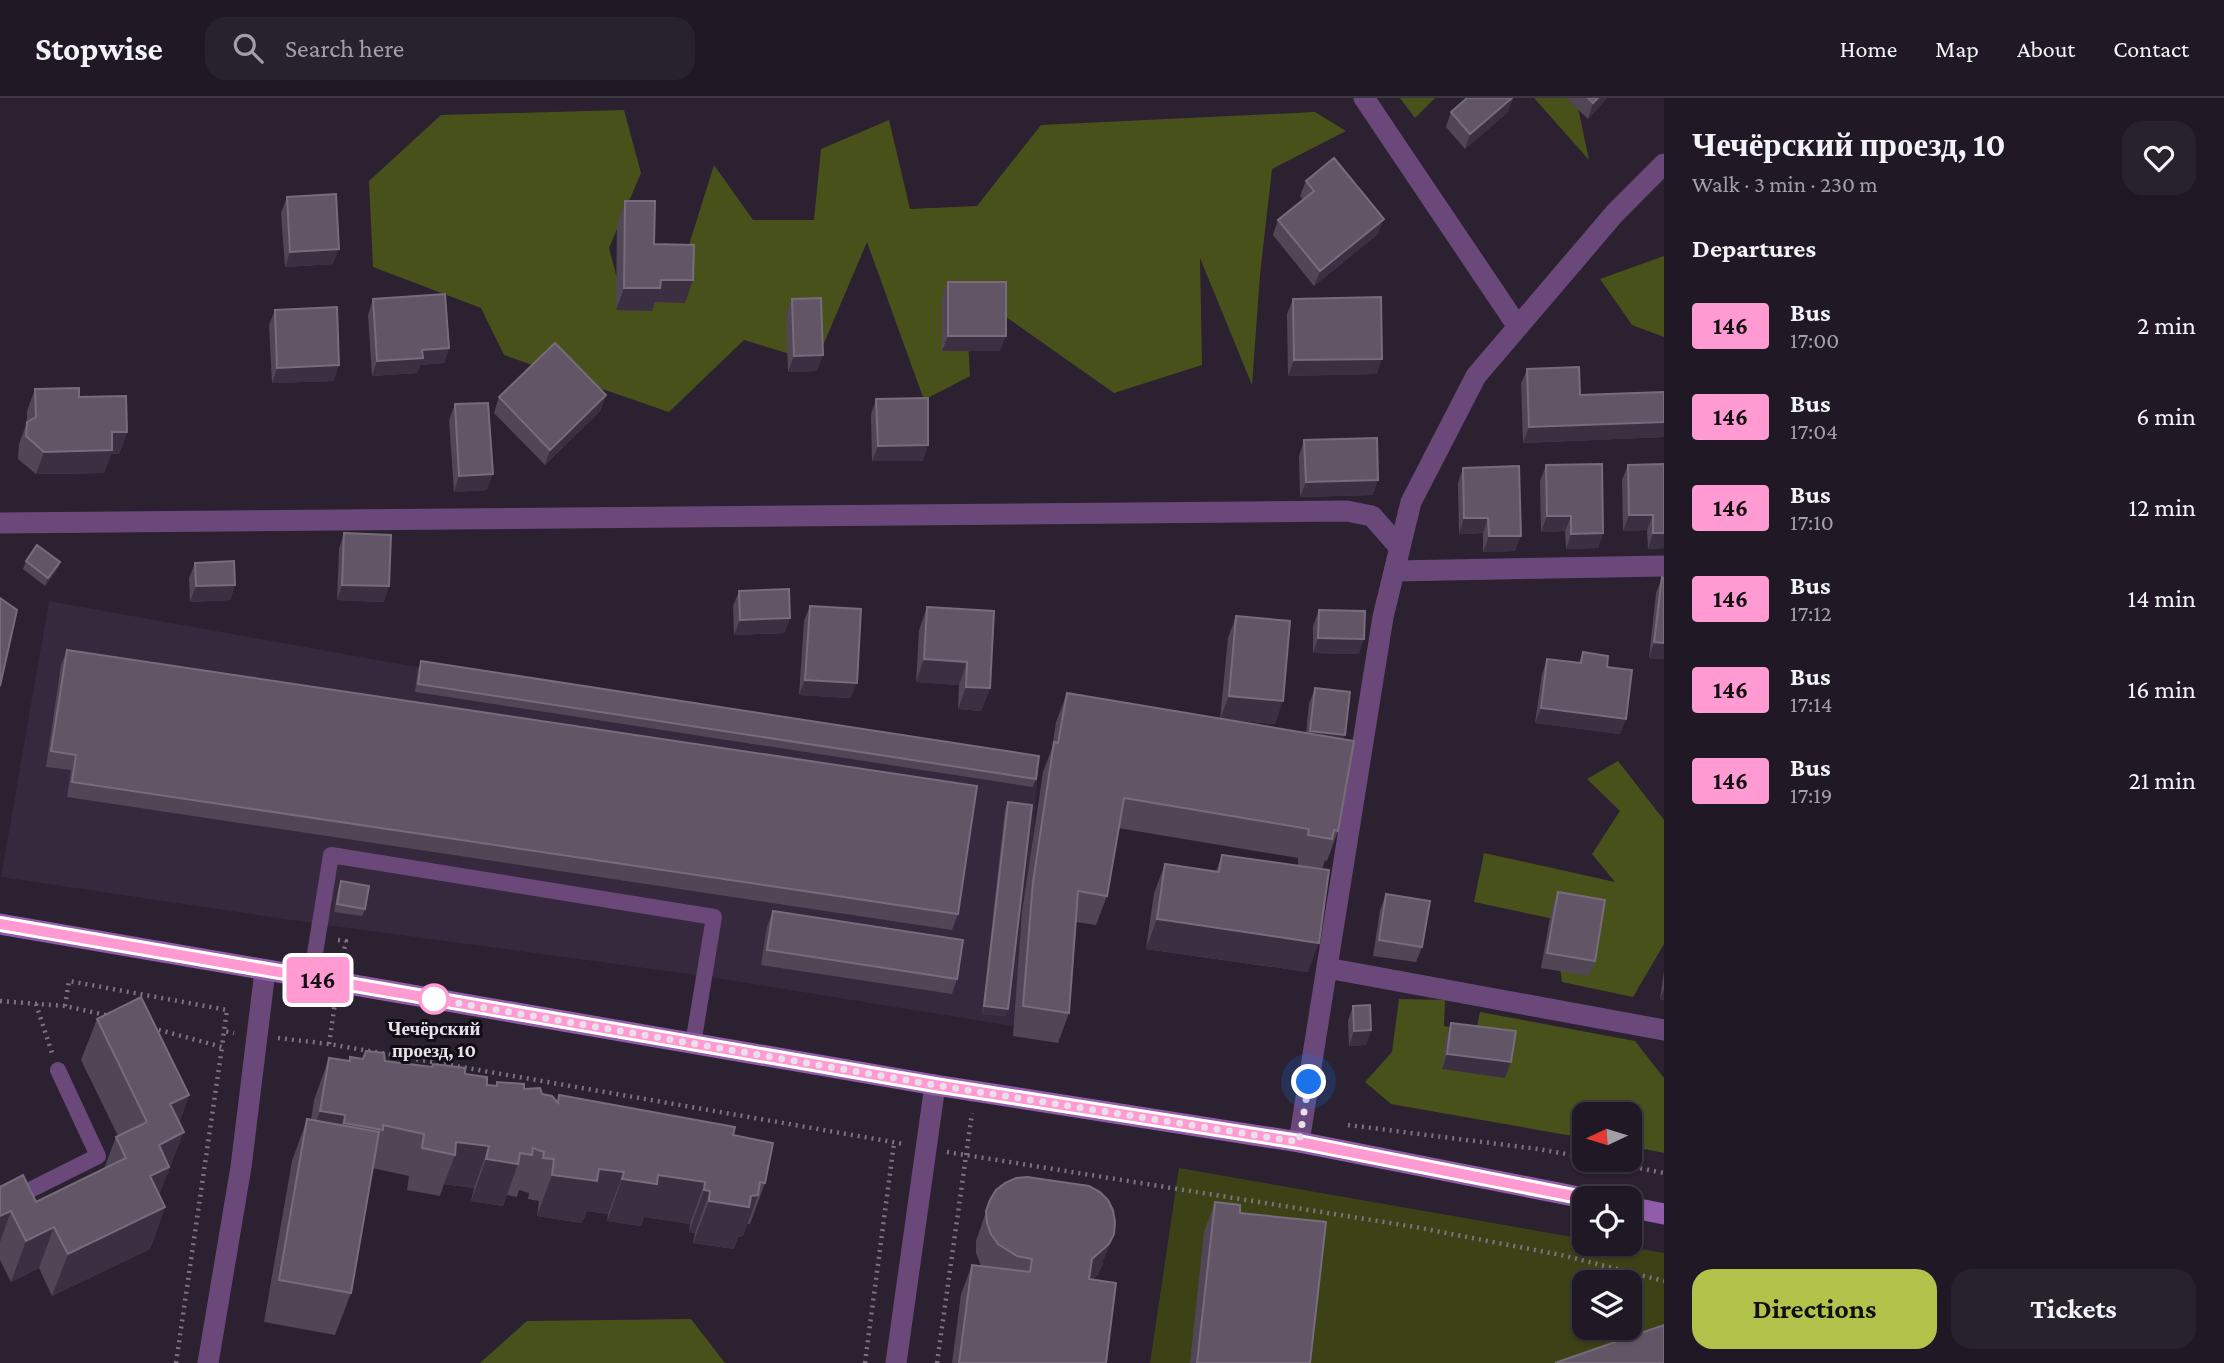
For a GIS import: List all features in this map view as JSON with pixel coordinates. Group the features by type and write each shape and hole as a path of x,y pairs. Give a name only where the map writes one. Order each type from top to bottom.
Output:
{"main road":[{"path":"0,924 935,1085 1299,1142 1572,1196"},
{"path":"1642,1210 1664,1214"}],"street":[{"path":"1364,98 1518,327"},
{"path":"1299,1142 1383,617 1411,502 1476,376 1615,213 1664,164"},
{"path":"0,523 1346,511 1372,516 1400,548"},
{"path":"1394,571 1664,566"},
{"path":"1327,968 1664,1030"},
{"path":"208,1363 241,1167 265,971"},
{"path":"896,1363 935,1085"}],"lane":[{"path":"312,978 331,855 714,917 693,1044"},
{"path":"0,1205 98,1156 58,1070"}],"path":[{"path":"65,1006 69,981 227,1010 176,1363"},
{"path":"0,1001 65,1006 116,1017"},
{"path":"36,1004 58,1070"},
{"path":"142,1025 222,1047"},
{"path":"224,1031 328,1044 894,1143 1415,1227 1566,1256 1664,1281"},
{"path":"937,1363 974,1091"},
{"path":"1344,1125 1572,1155"},
{"path":"865,1363 894,1143"},
{"path":"1642,1169 1664,1173"}],"shaded area":[{"path":"49,601 411,666 1039,760 1018,1027 704,976 319,924 1,877"}],"green space":[{"path":"1400,98 1435,98 1415,118"},
{"path":"1534,98 1576,98 1589,160"},
{"path":"624,110 641,173 609,248 624,305 678,280 714,165 753,220 814,220 821,149 889,120 910,209 977,206 1041,125 1315,112 1346,131 1272,169 1260,275 1252,385 1200,258 1202,365 1114,393 965,288 970,376 924,400 867,242 816,362 744,340 669,412 504,355 481,308 373,267 369,181 441,115"},
{"path":"1664,256 1664,337 1632,325 1600,279"},
{"path":"1618,761 1664,820 1664,944 1633,997 1562,982 1554,919 1474,902 1484,853 1615,882 1592,854 1620,811 1587,779"},
{"path":"1399,999 1445,1000 1444,1026 1476,1032 1480,1012 1635,1041 1664,1078 1664,1153 1642,1149 1642,1102 1572,1102 1572,1136 1391,1104 1365,1082 1392,1052"},
{"path":"1179,1168 1572,1237 1572,1256 1642,1256 1642,1249 1664,1253 1664,1349 1584,1363 1150,1363"},
{"path":"691,1319 725,1363 480,1363 527,1321"}],"building":[{"path":"1467,98 1512,98 1470,134 1451,112"},
{"path":"1334,158 1384,219 1320,271 1278,220 1314,191 1306,181"},
{"path":"336,194 339,249 290,252 287,197"},
{"path":"625,201 655,201 654,244 694,245 693,280 661,280 660,288 624,288"},
{"path":"948,282 1006,282 1006,336 948,336"},
{"path":"445,294 449,348 422,350 423,358 377,361 373,299"},
{"path":"1381,297 1382,359 1294,360 1293,299"},
{"path":"821,298 823,355 794,356 792,299"},
{"path":"337,307 339,365 277,368 275,310"},
{"path":"555,343 606,395 550,450 499,397"},
{"path":"1579,367 1580,395 1664,392 1664,422 1529,427 1527,369"},
{"path":"79,388 79,397 126,396 127,432 112,432 112,450 44,452 26,436 27,422 36,417 35,389"},
{"path":"928,398 928,445 878,446 876,399"},
{"path":"488,403 493,474 459,476 455,404"},
{"path":"1377,438 1378,480 1306,482 1304,440"},
{"path":"1602,464 1603,533 1571,534 1571,516 1547,516 1546,465"},
{"path":"1664,464 1664,533 1653,533 1653,515 1629,515 1628,465"},
{"path":"1519,466 1521,536 1489,536 1488,518 1464,518 1463,468"},
{"path":"344,533 391,535 389,586 342,585"},
{"path":"37,545 60,562 48,578 26,561"},
{"path":"234,561 235,585 196,586 195,563"},
{"path":"1662,577 1664,578 1664,643 1654,642"},
{"path":"789,589 790,618 740,620 739,591"},
{"path":"0,598 17,610 0,686"},
{"path":"810,606 861,609 857,683 805,680"},
{"path":"927,607 994,611 990,688 966,687 967,662 924,659"},
{"path":"1319,610 1365,611 1364,639 1318,638"},
{"path":"1236,616 1290,621 1283,701 1229,696"},
{"path":"67,650 977,786 958,914 72,782 76,755 51,751"},
{"path":"1583,652 1608,656 1607,667 1632,670 1626,719 1541,708 1547,659 1581,663"},
{"path":"421,661 1039,756 1036,779 418,684"},
{"path":"1315,688 1350,692 1345,735 1310,731"},
{"path":"1067,693 1354,741 1338,831 1334,830 1332,839 1308,835 1309,829 1124,798 1107,896 1078,891 1069,1013 1023,1006 1033,882 1054,742 1058,743"},
{"path":"1008,802 1032,805 1008,1009 984,1006"},
{"path":"1222,855 1329,870 1319,943 1157,919 1165,864 1219,872"},
{"path":"341,881 369,886 365,909 337,904"},
{"path":"1558,892 1605,900 1595,961 1547,953"},
{"path":"1386,894 1430,901 1422,947 1379,940"},
{"path":"773,911 963,940 957,979 767,950"},
{"path":"141,997 189,1095 170,1104 184,1132 159,1145 169,1167 150,1176 165,1207 68,1254 54,1227 26,1241 11,1211 0,1216 0,1187 23,1175 36,1202 126,1158 116,1137 147,1122 97,1019"},
{"path":"1370,1005 1371,1030 1354,1031 1353,1006"},
{"path":"1451,1023 1516,1031 1511,1062 1447,1054"},
{"path":"366,1051 384,1053 385,1061 465,1068 465,1074 487,1077 487,1085 497,1086 497,1082 524,1084 524,1089 540,1088 542,1094 552,1096 558,1103 559,1095 735,1127 733,1135 773,1143 765,1183 760,1182 758,1195 751,1196 749,1207 709,1201 710,1191 704,1190 705,1182 658,1175 657,1184 622,1179 624,1172 599,1169 597,1181 552,1175 554,1159 543,1158 544,1152 533,1148 532,1155 520,1153 518,1164 486,1159 489,1146 456,1142 455,1155 422,1148 424,1134 383,1125 383,1130 344,1123 345,1115 320,1111 329,1058 350,1061 350,1057 363,1059"},
{"path":"307,1119 379,1132 351,1293 279,1280"},
{"path":"1027,1177 1089,1186 1108,1200 1113,1210 1114,1234 1109,1244 1092,1259 1089,1279 1116,1283 1106,1363 959,1363 972,1265 1030,1272 1032,1259 1017,1256 998,1244 987,1223 986,1211 996,1190 1016,1178"},
{"path":"1215,1202 1240,1205 1240,1213 1326,1222 1310,1363 1197,1363"},
{"path":"1664,1325 1664,1363 1555,1363 1621,1340 1642,1340 1642,1333"}],"bus line":[{"name":"146","path":"0,924 935,1085 1299,1142 1572,1196"}],"place":[{"name":"Чечёрский проезд, 10","path":"434,999"}],"route":[{"path":"434,999 935,1085 1299,1142 1309,1082"}]}
